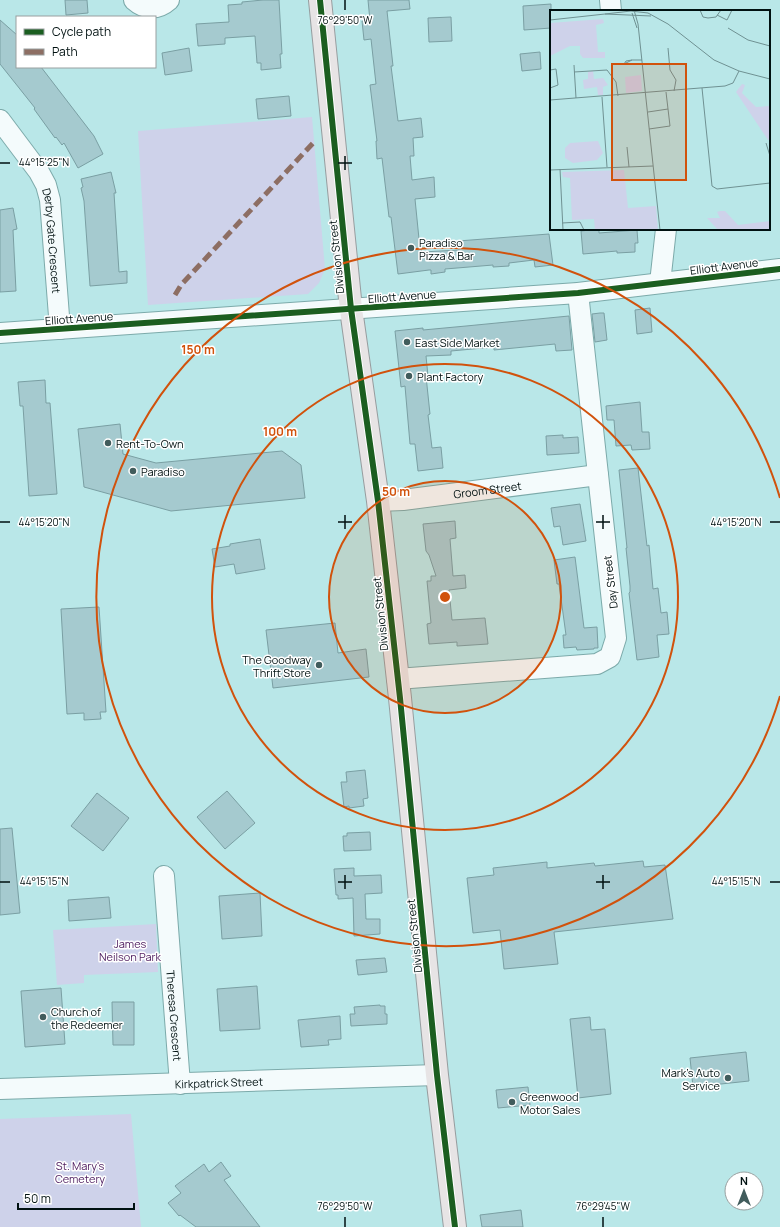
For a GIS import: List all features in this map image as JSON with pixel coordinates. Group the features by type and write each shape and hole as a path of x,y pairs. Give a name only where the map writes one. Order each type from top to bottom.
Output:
{"main road":[{"name":"Division Street","path":"320,0 351,309 378,501 454,1227"}],"street":[{"path":"134,0 140,5 150,8 163,6 169,0"},
{"path":"610,0 611,10"},
{"name":"Derby Gate Crescent","path":"0,120 39,172 46,185 50,200 60,329"},
{"path":"660,283 666,230"},
{"name":"Elliott Avenue","path":"0,333 578,293 780,269"},
{"name":"Day Street","path":"397,679 597,664 610,657 616,638 578,293"},
{"name":"Groom Street","path":"378,501 403,500 598,475"},
{"name":"Theresa Crescent","path":"164,876 180,1084"},
{"name":"Kirkpatrick Street","path":"0,1089 437,1075"}],"green space":[{"path":"312,117 325,269 319,283 308,294 148,305 138,131"},
{"name":"James Neilson Park","path":"156,924 158,972 84,975 84,983 57,985 53,930"},
{"name":"St. Mary's Cemetery","path":"131,1114 141,1227 0,1227 0,1119"}],"building":[{"path":"65,0 87,0 88,13 66,15"},
{"path":"263,0 279,0 282,54 280,54 281,68 261,70 261,63 257,63 255,36 225,38 225,44 198,46 196,24 229,22 228,5"},
{"path":"368,0 409,0 410,9 387,11 393,66 391,66 398,121 421,118 423,137 413,138 414,156 410,156 412,180 434,177 435,197 415,199 420,249 422,252 459,250 458,241 549,234 553,265 535,267 534,260 509,263 509,266 493,267 493,265 445,269 445,272 431,274 431,270 429,270 398,274 382,158 377,159 377,141 370,85 376,84 371,39 364,40 362,21 370,21"},
{"path":"551,4 550,28 524,30 523,6"},
{"path":"451,17 452,41 429,42 428,18"},
{"path":"0,20 16,34 16,68 42,68 94,136 103,154 78,168 64,143 62,145 56,137 55,138 34,109 35,108 0,64"},
{"path":"189,48 192,71 165,75 162,53"},
{"path":"540,52 541,69 522,71 520,54"},
{"path":"289,96 291,116 258,119 256,99"},
{"path":"111,172 116,193 114,193 119,272 127,271 127,283 90,286 84,201 81,188 83,187 81,179"},
{"path":"13,208 17,229 13,230 16,291 0,292 0,210"},
{"path":"599,230 599,233 637,230 638,243 635,243 635,252 617,253 617,251 583,254 581,231"},
{"path":"650,308 652,332 637,334 635,310"},
{"path":"604,313 607,340 595,342 592,314"},
{"path":"569,316 572,350 556,351 555,344 494,350 494,347 451,351 451,355 426,356 428,376 426,376 430,414 428,415 432,448 441,447 443,468 418,471 415,444 410,444 405,386 401,387 395,331 423,328 423,330"},
{"path":"45,380 46,403 50,403 57,494 29,496 23,406 20,406 18,382"},
{"path":"640,402 642,432 649,432 650,449 632,450 631,445 616,446 614,420 607,420 606,406"},
{"path":"120,424 123,454 156,463 282,451 301,465 305,498 171,511 84,487 78,429"},
{"path":"563,435 563,438 578,437 579,453 547,455 546,436"},
{"path":"638,468 647,546 649,545 653,589 658,588 661,613 667,612 669,634 657,635 659,657 637,660 629,593 630,586 627,548 619,470"},
{"path":"580,504 586,541 563,545 560,526 554,527 551,508"},
{"path":"455,521 456,538 450,539 453,576 465,575 466,588 449,590 452,620 485,618 488,644 457,646 457,642 429,644 427,624 431,623 427,581 431,581 431,576 436,576 429,555 426,551 423,524"},
{"path":"260,539 265,569 236,574 234,564 215,567 212,549 230,546 230,544"},
{"path":"575,557 584,628 597,627 598,648 594,649 577,650 576,647 564,648 563,635 566,635 554,560"},
{"path":"99,607 106,712 100,712 101,719 84,720 84,713 67,714 61,609"},
{"name":"The Goodway Thrift Store","path":"335,623 338,653 366,649 369,677 273,688 266,630"},
{"path":"365,770 368,798 363,799 364,806 349,808 349,806 344,807 341,782 347,782 346,772"},
{"path":"227,791 255,823 225,849 197,817"},
{"path":"97,793 129,818 103,851 71,826"},
{"path":"12,828 20,913 0,915 0,829"},
{"path":"370,832 371,850 344,851 343,836 347,836 347,833"},
{"path":"643,861 644,867 665,865 673,919 554,932 558,964 504,969 500,930 473,933 467,878 494,875 493,868 547,862 547,868 594,863 595,866"},
{"path":"354,868 354,876 381,875 382,893 365,894 366,919 380,919 380,934 354,936 353,898 338,899 338,895 336,895 334,869"},
{"path":"260,893 262,936 222,939 219,896"},
{"path":"109,897 111,918 69,921 68,900"},
{"path":"385,958 387,972 358,975 356,960"},
{"path":"257,986 260,1029 220,1031 217,989"},
{"name":"Church of the Redeemer","path":"61,988 65,1044 25,1047 21,991"},
{"path":"112,1002 134,1002 134,1045 113,1045"},
{"path":"385,1006 387,1024 351,1026 350,1014 355,1014 354,1007"},
{"path":"340,1016 341,1039 328,1040 329,1045 301,1047 298,1020"},
{"path":"590,1017 591,1030 605,1029 611,1094 578,1098 570,1019"},
{"path":"746,1052 749,1081 693,1087 690,1058"},
{"path":"528,1087 530,1105 498,1108 496,1090"},
{"path":"221,1162 231,1176 224,1180 260,1227 196,1227 180,1215 179,1216 168,1203 181,1193 175,1186 204,1164 209,1172"},
{"path":"521,1210 523,1227 482,1227 480,1215"}],"marked path":[{"path":"175,295 181,285 314,142"}],"cycle path":[{"path":"320,0 351,309 378,501 400,698 437,1075 455,1227"},
{"path":"0,333 578,293 780,269"}],"place":[{"name":"Paradiso Pizza & Bar","path":"411,248"},
{"name":"East Side Market","path":"407,342"},
{"name":"Plant Factory","path":"409,376"},
{"name":"Rent-To-Own","path":"108,443"},
{"name":"Paradiso","path":"133,471"},
{"name":"The Goodway Thrift Store","path":"319,665"},
{"name":"Church of the Redeemer","path":"43,1017"},
{"name":"Mark's Auto Service","path":"728,1078"},
{"name":"Greenwood Motor Sales","path":"512,1102"}]}
